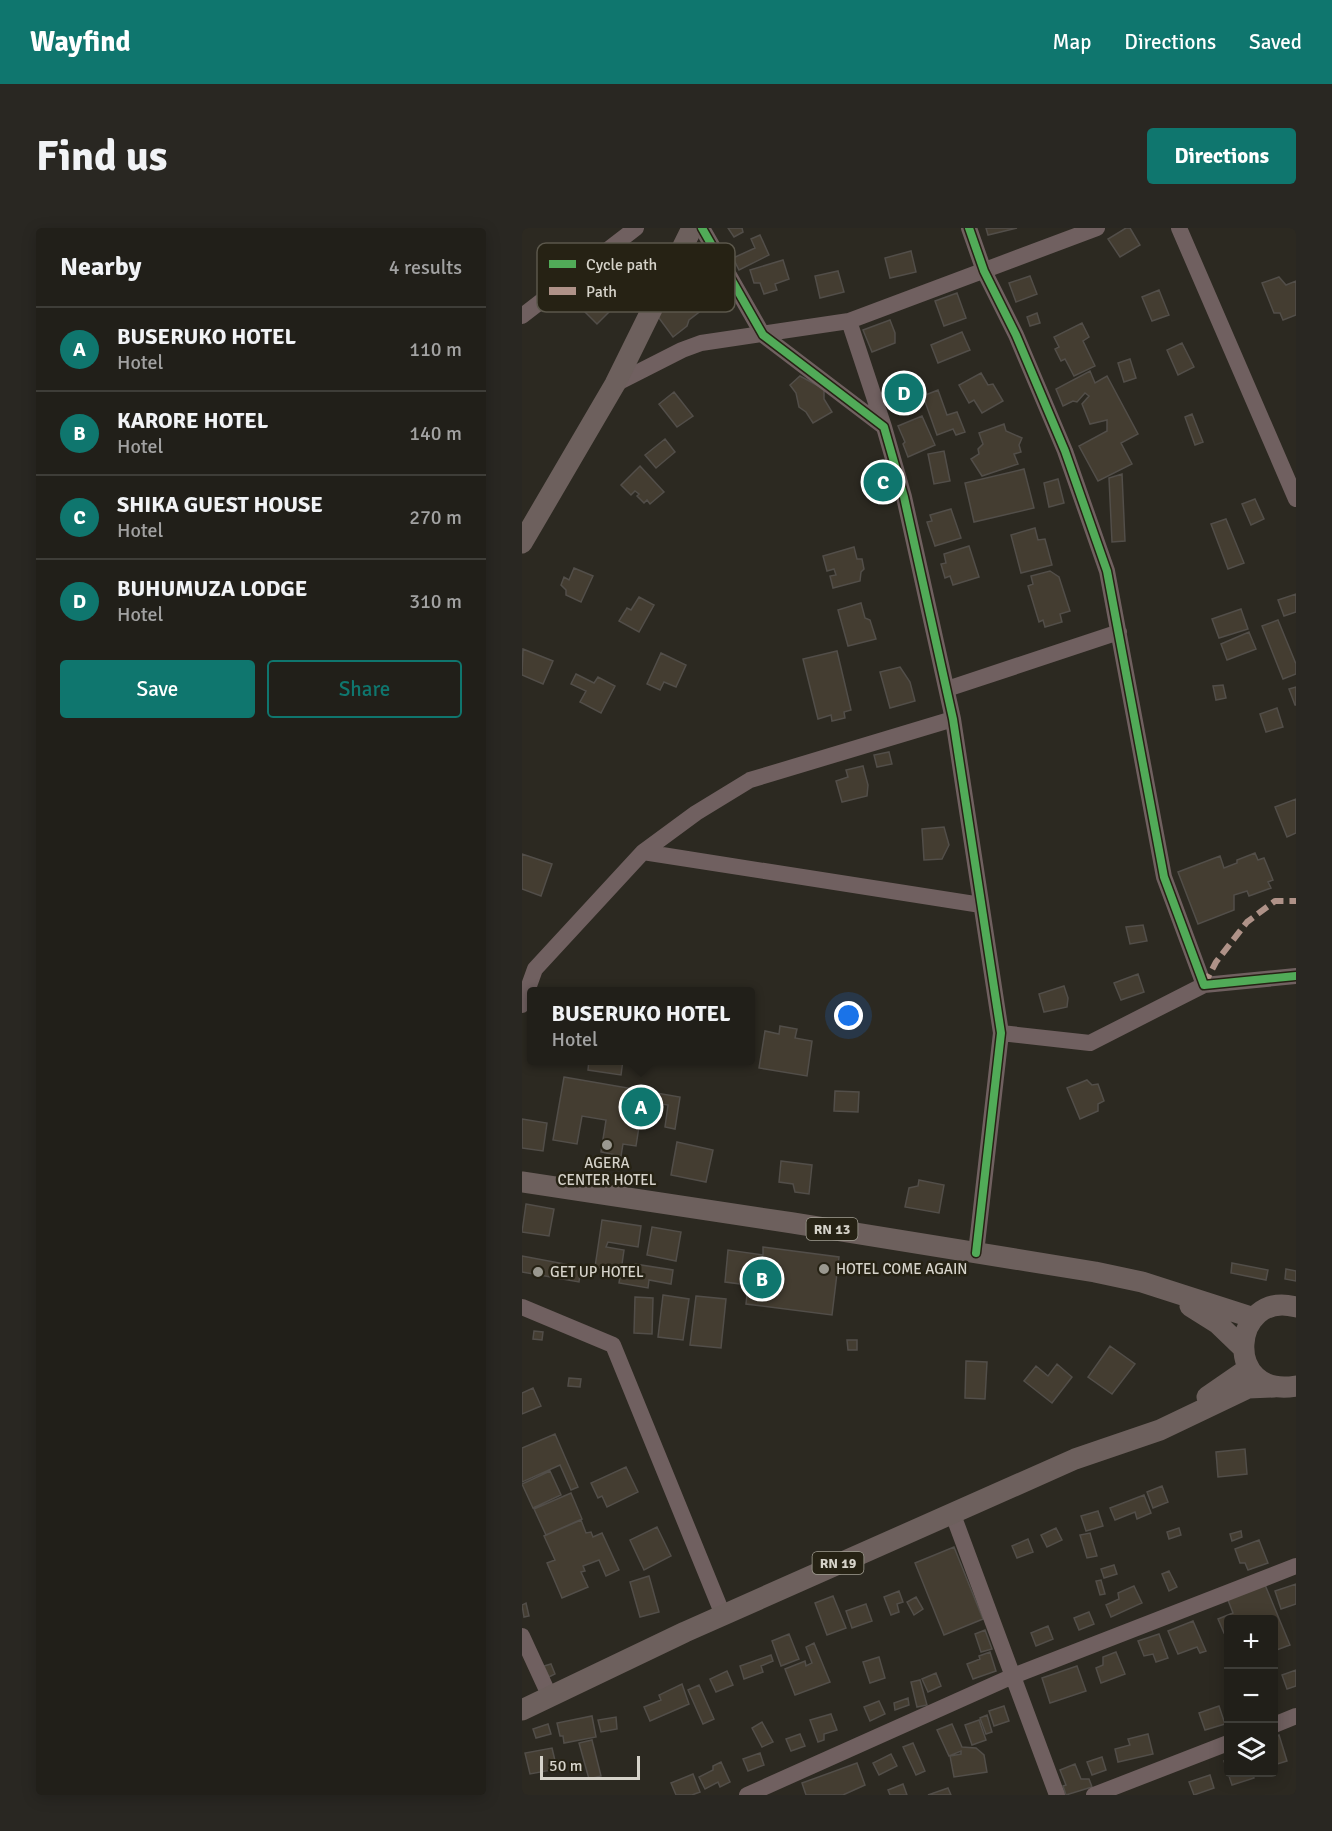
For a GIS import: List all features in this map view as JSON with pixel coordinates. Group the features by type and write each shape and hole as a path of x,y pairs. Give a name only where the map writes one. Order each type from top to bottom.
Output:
{"main road":[{"path":"685,243 692,228"},
{"path":"522,543 615,384 651,312"},
{"name":"RN 13","path":"522,1182 1095,1272 1142,1281 1254,1318"},
{"name":"RN 13","path":"1142,1281 1201,1311 1223,1329 1264,1383 1274,1387"},
{"path":"1246,1358 1247,1327 1254,1318 1272,1307 1282,1305 1296,1307"},
{"name":"RN 19","path":"1160,1430 1246,1358"},
{"path":"1274,1387 1296,1386"},
{"name":"RN 19","path":"522,1710 723,1615 1075,1458 1160,1430 1248,1388 1274,1387"}],"street":[{"path":"617,243 636,228"},
{"path":"702,228 711,243"},
{"path":"969,228 984,271 1036,382 1084,501 1107,571 1164,877 1204,985"},
{"path":"615,384 682,350 701,343 849,321 1097,228"},
{"path":"1179,228 1296,499"},
{"path":"735,286 763,335 884,427"},
{"path":"522,316 537,304"},
{"path":"849,321 904,497 947,689 1001,1033 976,1253"},
{"path":"947,689 1119,632"},
{"path":"529,987 536,969 643,852 696,813 750,780 953,719"},
{"path":"643,852 981,905"},
{"path":"1001,1033 1090,1043 1204,985 1296,976"},
{"path":"522,1307 613,1345 723,1615"},
{"path":"952,1512 1057,1795"},
{"path":"747,1795 1013,1676 1296,1566"},
{"path":"522,1636 550,1698"},
{"path":"1278,1723 1296,1716"},
{"path":"1094,1795 1224,1745"}],"building":[{"path":"728,228 742,228 743,232 734,237"},
{"path":"986,228 1017,228 988,235"},
{"path":"1130,228 1140,245 1120,257 1108,239"},
{"path":"760,235 769,255 739,270 735,257 755,248 751,239"},
{"path":"911,251 916,272 890,278 885,258"},
{"path":"783,260 789,279 775,284 777,290 764,294 760,283 754,283 750,270"},
{"path":"838,271 844,292 820,298 815,276"},
{"path":"1030,276 1037,294 1016,302 1009,283"},
{"path":"1279,277 1286,285 1296,281 1296,315 1283,320 1280,313 1274,313 1262,283"},
{"path":"1159,290 1169,315 1152,321 1142,297"},
{"path":"957,293 966,318 944,326 935,301"},
{"path":"585,312 609,312 597,324"},
{"path":"654,312 699,312 689,320 687,326 673,337"},
{"path":"1037,313 1040,323 1030,326 1027,317"},
{"path":"890,320 895,333 895,343 872,352 863,330"},
{"path":"1082,323 1089,337 1083,341 1095,366 1074,376 1065,359 1061,361 1055,349 1059,347 1054,337"},
{"path":"962,332 970,350 938,363 931,345"},
{"path":"1182,343 1194,367 1178,375 1167,350"},
{"path":"1130,359 1136,378 1124,382 1118,363"},
{"path":"1090,371 1095,383 1107,376 1138,434 1121,443 1132,464 1098,481 1079,446 1107,431 1107,420 1090,424 1082,404 1089,396 1085,393 1077,402 1073,401 1063,406 1056,389"},
{"path":"981,373 988,385 993,384 1003,401 982,413 974,400 969,403 959,385"},
{"path":"800,376 824,389 824,399 832,412 813,423 806,412 799,407 796,393 790,385"},
{"path":"938,390 947,415 957,412 965,432 956,435 953,429 937,435 923,396"},
{"path":"674,392 693,416 677,427 659,404"},
{"path":"1192,414 1203,442 1195,445 1185,417"},
{"path":"922,416 935,445 908,457 898,426"},
{"path":"1004,424 1006,431 1022,438 1019,445 1021,452 1014,454 1018,464 982,476 971,459 979,454 978,449 983,444 979,433"},
{"path":"665,439 675,452 656,468 645,455"},
{"path":"944,451 950,481 934,484 928,454"},
{"path":"640,466 664,492 650,504 647,500 644,503 635,491 631,495 621,485"},
{"path":"1024,469 1034,508 974,522 965,483"},
{"path":"1122,474 1125,541 1112,542 1109,478"},
{"path":"1058,479 1064,503 1049,507 1044,483"},
{"path":"1255,499 1264,519 1251,525 1242,504"},
{"path":"951,509 961,538 935,546 927,522 932,521 930,515"},
{"path":"1226,519 1244,563 1228,569 1211,524"},
{"path":"1035,528 1038,540 1045,539 1052,565 1021,573 1011,535"},
{"path":"969,546 979,577 953,585 950,576 945,578 941,564 946,563 944,554"},
{"path":"854,547 857,559 862,559 864,569 861,572 860,581 833,588 830,576 836,575 834,569 827,571 823,556"},
{"path":"574,568 593,576 581,602 566,595 566,590 561,585 564,577 569,580"},
{"path":"1050,571 1059,577 1070,611 1060,614 1062,622 1045,627 1043,620 1039,622 1028,586 1033,584 1031,576"},
{"path":"1296,594 1296,612 1284,616 1278,600"},
{"path":"639,597 654,605 639,632 619,621 627,608 631,610"},
{"path":"861,603 865,618 870,620 876,639 848,646 838,610"},
{"path":"1241,609 1248,629 1219,638 1212,619"},
{"path":"1278,620 1296,664 1296,674 1283,679 1262,626"},
{"path":"1249,632 1256,649 1227,660 1221,644"},
{"path":"523,649 553,661 543,684 522,675"},
{"path":"837,651 851,710 844,712 845,718 832,721 831,715 818,719 803,659"},
{"path":"661,653 686,665 676,687 664,682 660,690 647,684"},
{"path":"900,667 910,682 915,701 890,708 880,672"},
{"path":"576,674 594,683 598,677 615,686 601,713 580,702 586,691 571,684"},
{"path":"1223,685 1226,698 1216,700 1213,686"},
{"path":"1296,687 1296,705 1295,705 1289,689"},
{"path":"1277,708 1283,727 1266,732 1260,714"},
{"path":"889,752 892,764 877,767 874,755"},
{"path":"863,766 868,785 867,796 842,802 836,781 848,777 846,770"},
{"path":"1296,799 1296,833 1287,837 1275,807"},
{"path":"944,827 949,845 942,859 924,860 922,829"},
{"path":"1255,853 1258,860 1264,858 1273,880 1268,882 1271,888 1249,896 1247,891 1234,895 1234,910 1198,924 1178,872 1220,856 1224,868"},
{"path":"522,854 552,864 541,896 522,889"},
{"path":"1143,925 1147,941 1130,944 1126,927"},
{"path":"1138,974 1144,992 1121,1000 1114,983"},
{"path":"1064,986 1068,998 1067,1007 1044,1012 1039,994"},
{"path":"780,1026 797,1029 795,1038 812,1041 807,1076 759,1068 765,1031 779,1034"},
{"path":"588,1065 622,1065 621,1075 588,1070"},
{"path":"564,1077 680,1097 675,1129 665,1127 668,1105 643,1101 636,1146 623,1144 621,1156 601,1152 606,1120 582,1116 577,1144 553,1140"},
{"path":"1087,1080 1092,1085 1098,1084 1104,1101 1098,1104 1098,1111 1080,1119 1067,1088"},
{"path":"835,1091 859,1092 858,1112 834,1111"},
{"path":"522,1119 547,1123 543,1151 522,1148"},
{"path":"677,1142 713,1150 706,1182 671,1175"},
{"path":"781,1161 812,1165 809,1194 795,1192 793,1184 779,1182"},
{"path":"919,1180 944,1185 939,1213 905,1207 909,1188 918,1186"},
{"path":"526,1204 554,1209 549,1236 522,1232"},
{"path":"602,1220 641,1226 638,1247 608,1242 606,1247 624,1250 621,1271 595,1267"},
{"path":"652,1227 681,1232 676,1261 647,1255"},
{"path":"763,1247 839,1257 832,1315 746,1304 748,1285 725,1282 728,1250 763,1255"},
{"path":"522,1256 581,1267 579,1282 522,1272"},
{"path":"1232,1263 1268,1270 1266,1280 1231,1273"},
{"path":"635,1264 673,1270 671,1284 649,1280 648,1288 619,1283 621,1271 633,1274"},
{"path":"1286,1269 1296,1271 1296,1281 1285,1279"},
{"path":"663,1295 689,1299 683,1340 658,1337"},
{"path":"696,1296 726,1299 721,1348 690,1345"},
{"path":"635,1297 653,1298 652,1334 634,1333"},
{"path":"534,1331 543,1332 542,1340 533,1339"},
{"path":"847,1340 857,1340 857,1350 848,1350"},
{"path":"1110,1346 1135,1364 1112,1394 1088,1377"},
{"path":"966,1361 987,1362 985,1399 965,1398"},
{"path":"1057,1364 1072,1377 1052,1403 1024,1381 1036,1366 1048,1376"},
{"path":"569,1378 581,1379 580,1387 568,1386"},
{"path":"533,1388 541,1406 522,1414 522,1393"},
{"path":"555,1434 578,1487 571,1490 560,1465 522,1482 522,1448"},
{"path":"1245,1449 1247,1474 1218,1477 1216,1452"},
{"path":"626,1467 638,1492 607,1507 602,1496 598,1498 591,1483"},
{"path":"550,1471 561,1495 533,1508 522,1484"},
{"path":"1162,1486 1168,1502 1153,1508 1147,1492"},
{"path":"571,1493 582,1519 546,1535 534,1509"},
{"path":"1144,1495 1151,1513 1137,1519 1135,1512 1115,1520 1110,1508"},
{"path":"1098,1511 1103,1526 1086,1531 1081,1516"},
{"path":"581,1520 586,1533 591,1532 593,1537 602,1533 619,1570 606,1576 599,1560 583,1566 585,1571 581,1572 588,1587 562,1598 547,1563 555,1560 544,1536"},
{"path":"657,1527 671,1556 644,1570 630,1540"},
{"path":"1056,1528 1062,1540 1047,1547 1041,1535"},
{"path":"1179,1528 1181,1535 1169,1539 1167,1532"},
{"path":"1241,1531 1242,1537 1232,1541 1230,1534"},
{"path":"1090,1533 1097,1556 1087,1558 1080,1535"},
{"path":"1028,1539 1033,1552 1017,1558 1012,1546"},
{"path":"1259,1540 1268,1563 1248,1570 1245,1563 1240,1563 1235,1549"},
{"path":"954,1547 983,1619 944,1635 915,1563"},
{"path":"1114,1565 1117,1574 1104,1578 1101,1569"},
{"path":"1169,1571 1177,1587 1169,1591 1162,1574"},
{"path":"649,1576 659,1612 640,1617 630,1582"},
{"path":"1101,1580 1105,1594 1100,1595 1096,1581"},
{"path":"1263,1580 1278,1615 1228,1615 1233,1613 1226,1595"},
{"path":"1296,1584 1296,1604 1281,1609 1275,1591"},
{"path":"1134,1586 1142,1603 1111,1617 1106,1605 1119,1599 1118,1593"},
{"path":"899,1591 903,1602 897,1604 899,1612 891,1615 884,1597"},
{"path":"833,1596 846,1628 827,1635 815,1603"},
{"path":"916,1597 923,1609 914,1615 907,1602"},
{"path":"526,1603 529,1616 524,1617 522,1605"},
{"path":"866,1604 872,1621 852,1628 846,1611"},
{"path":"1089,1612 1094,1624 1079,1630 1074,1618"},
{"path":"1278,1616 1290,1645 1278,1650"},
{"path":"1224,1617 1224,1633 1218,1619"},
{"path":"1193,1621 1206,1651 1200,1653 1197,1647 1178,1654 1168,1631"},
{"path":"1048,1626 1053,1639 1036,1646 1031,1633"},
{"path":"985,1630 992,1649 981,1652 975,1634"},
{"path":"789,1634 799,1659 781,1666 772,1641"},
{"path":"1159,1634 1168,1658 1156,1662 1153,1654 1144,1656 1138,1641"},
{"path":"814,1643 830,1682 795,1695 785,1669 805,1661 806,1666 812,1663 806,1647"},
{"path":"990,1652 996,1671 973,1679 967,1664"},
{"path":"1116,1652 1125,1674 1101,1683 1096,1668 1103,1665 1103,1657"},
{"path":"771,1655 773,1661 761,1666 763,1672 744,1679 740,1666"},
{"path":"879,1657 885,1678 870,1683 863,1662"},
{"path":"551,1664 555,1674 549,1677 544,1666"},
{"path":"1077,1666 1086,1691 1050,1703 1042,1678"},
{"path":"1296,1670 1296,1686 1287,1689 1282,1675"},
{"path":"727,1671 733,1685 716,1692 710,1679"},
{"path":"936,1673 941,1686 928,1692 922,1679"},
{"path":"920,1680 927,1705 917,1707 911,1682"},
{"path":"682,1684 689,1704 650,1721 644,1707 661,1700 659,1695"},
{"path":"699,1685 714,1719 703,1724 688,1690"},
{"path":"908,1698 909,1705 895,1710 894,1703"},
{"path":"879,1701 885,1714 870,1721 864,1707"},
{"path":"1004,1706 1009,1721 994,1726 989,1711"},
{"path":"1219,1706 1224,1724 1205,1730 1199,1713"},
{"path":"831,1714 837,1730 824,1734 824,1740 818,1742 810,1720"},
{"path":"987,1715 992,1732 986,1734 980,1718"},
{"path":"592,1716 596,1737 564,1743 557,1723"},
{"path":"616,1717 617,1729 601,1732 598,1720"},
{"path":"979,1720 986,1740 972,1745 965,1725"},
{"path":"762,1722 773,1742 762,1747 752,1728"},
{"path":"548,1724 551,1734 536,1738 533,1729"},
{"path":"952,1724 962,1747 976,1748 984,1755 987,1772 954,1777 950,1756 961,1754 961,1751 949,1756 937,1730"},
{"path":"800,1734 805,1746 791,1751 786,1739"},
{"path":"1148,1734 1153,1754 1118,1762 1115,1749 1130,1745 1128,1739"},
{"path":"1278,1735 1287,1761 1278,1764"},
{"path":"592,1740 601,1776 589,1779 579,1743"},
{"path":"913,1743 925,1771 916,1775 903,1747"},
{"path":"552,1748 557,1769 530,1774 525,1753"},
{"path":"760,1753 764,1765 748,1771 743,1759"},
{"path":"891,1754 897,1766 879,1775 873,1763"},
{"path":"1102,1757 1106,1770 1092,1775 1087,1762"},
{"path":"721,1762 730,1782 720,1787 718,1782 705,1789 699,1777 713,1770 713,1766"},
{"path":"857,1763 865,1785 843,1795 806,1795 802,1783"},
{"path":"1075,1764 1081,1779 1089,1779 1092,1787 1066,1795 1063,1786 1066,1785 1060,1770"},
{"path":"693,1774 700,1792 692,1795 676,1795 671,1783"},
{"path":"1210,1775 1214,1788 1194,1795 1189,1782"},
{"path":"1229,1777 1254,1777 1254,1778 1232,1785"},
{"path":"903,1784 907,1795 890,1795 888,1790"},
{"path":"948,1788 951,1795 928,1795"}],"marked path":[{"path":"1204,985 1216,962 1247,922 1275,901 1296,901"}],"cycle path":[{"path":"702,228 711,243"},
{"path":"969,228 984,271 1016,335 1065,451 1107,571 1164,877 1204,985 1296,976"},
{"path":"735,286 763,335 884,427 904,497 953,719 1001,1033 976,1253"}],"place":[{"name":"BUHUMUZA LODGE","path":"904,393"},
{"name":"SHIKA GUEST HOUSE","path":"883,482"},
{"name":"BUSERUKO HOTEL","path":"641,1107"},
{"name":"AGERA CENTER HOTEL","path":"607,1145"},
{"name":"HOTEL COME AGAIN","path":"824,1269"},
{"name":"GET UP HOTEL","path":"538,1272"},
{"name":"KARORE HOTEL","path":"762,1279"}]}
